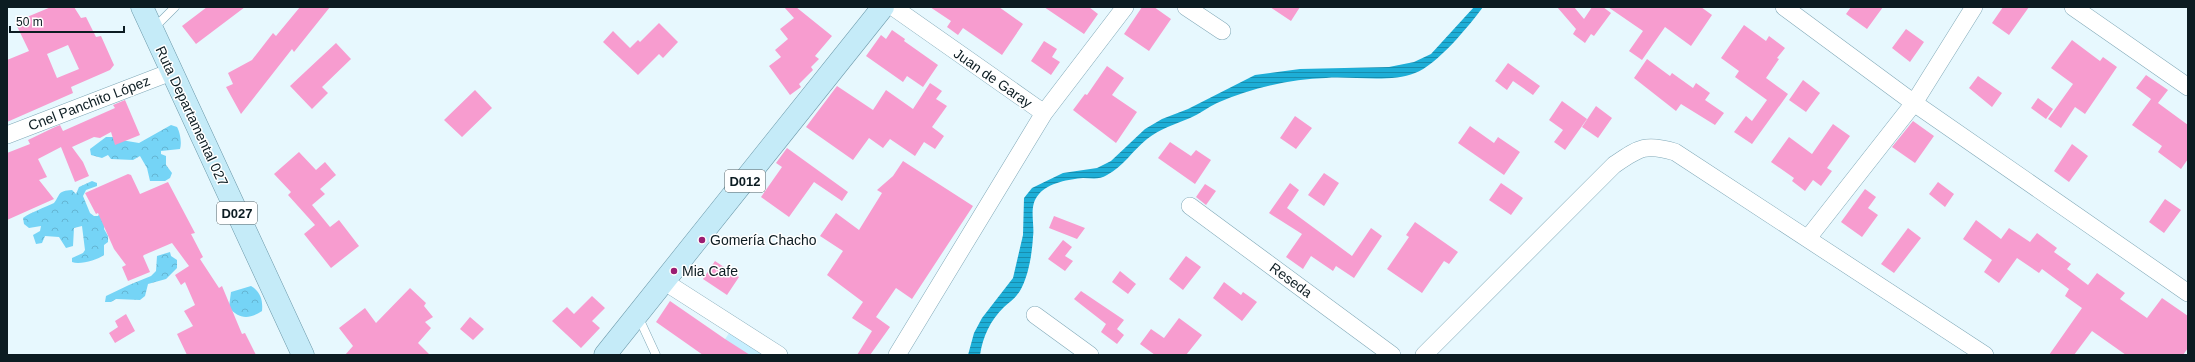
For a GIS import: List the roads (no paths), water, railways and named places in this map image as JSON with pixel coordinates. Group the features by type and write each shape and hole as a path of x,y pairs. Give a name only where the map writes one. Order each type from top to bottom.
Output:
{"main road":[{"name":"Ruta Departamental 027","path":"142,7 303,355"},
{"name":"D012","path":"605,355 637,313 665,282 883,7"}],"street":[{"name":"Juan de Garay","path":"893,7 1044,113 1125,7"},
{"path":"1186,7 1222,31"},
{"path":"1784,7 1914,103 2188,293"},
{"path":"1808,238 1914,103 1974,7"},
{"path":"2073,7 2188,86"},
{"name":"Cnel Panchito López","path":"7,135 171,72"},
{"path":"897,355 1044,113"},
{"path":"1424,355 1614,165 1637,149 1657,146 1675,152 1985,355"},
{"name":"Reseda","path":"1190,206 1392,355"},
{"path":"665,282 779,355"},
{"path":"1035,315 1090,355"}],"lane":[{"path":"152,30 175,7"},
{"path":"637,313 656,355"}],"place":[{"name":"Gomería Chacho","path":"702,240"},
{"name":"Mia Cafe","path":"674,271"}]}
